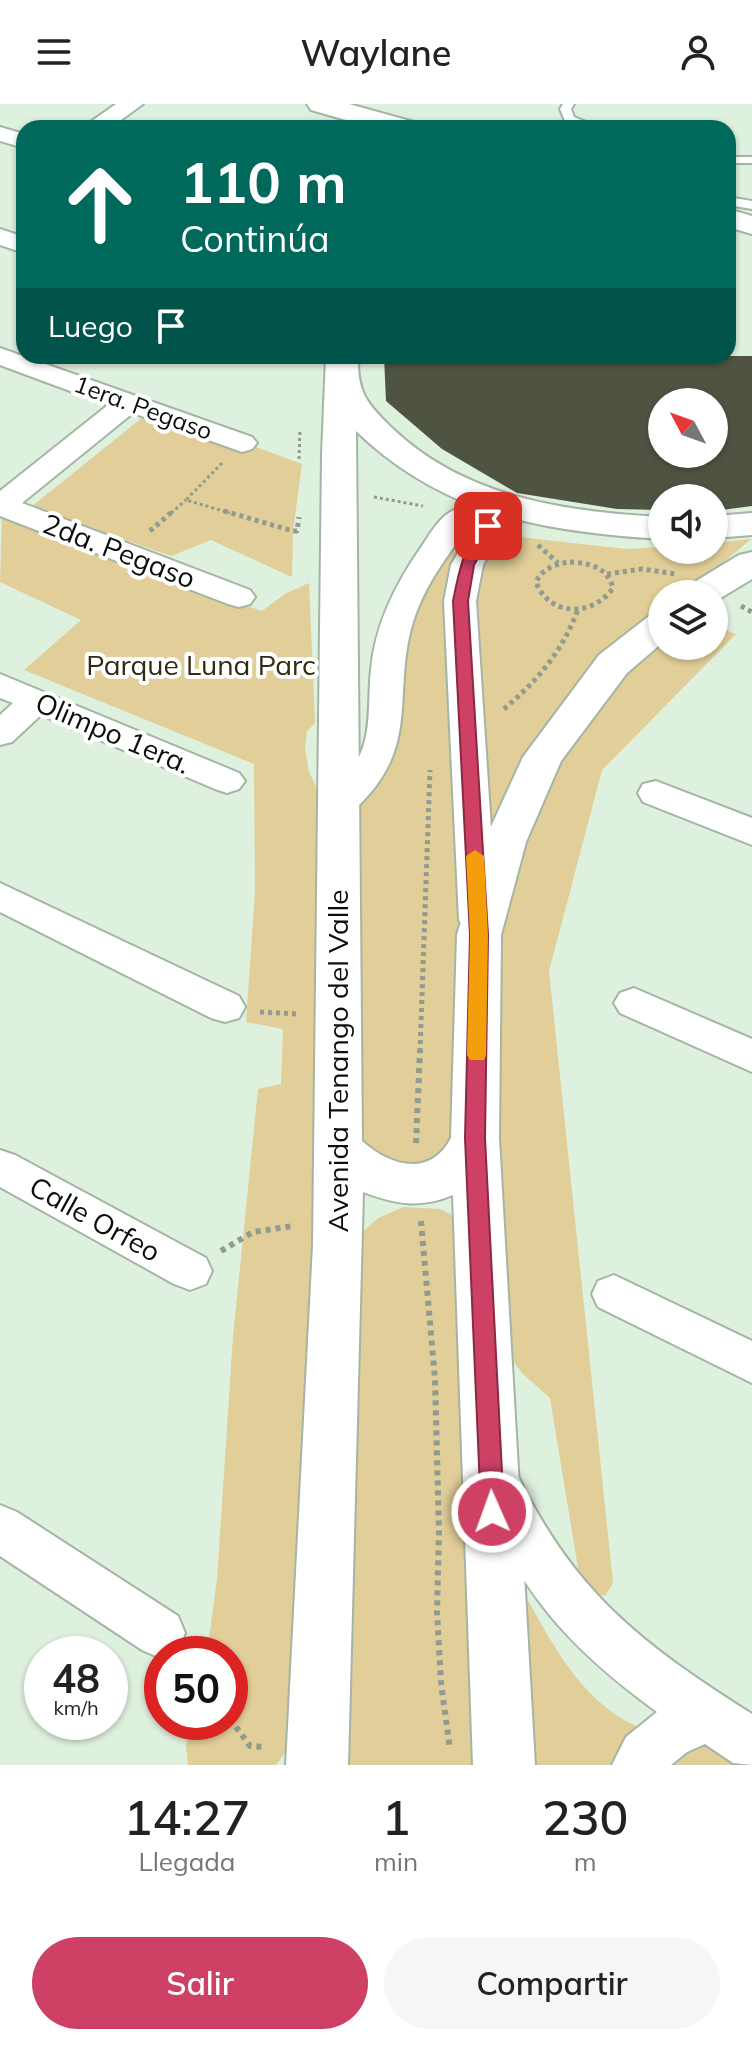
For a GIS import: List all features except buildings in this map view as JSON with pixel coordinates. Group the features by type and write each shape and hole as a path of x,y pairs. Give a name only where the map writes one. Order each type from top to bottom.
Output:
{"main road":[{"path":"324,105 377,120"},
{"path":"341,370 361,417 393,449 415,464 468,491 532,512 648,527"},
{"name":"Avenida Tenango del Valle","path":"317,1765 338,1226 341,370"},
{"path":"728,526 752,524"},
{"path":"706,580 752,563"},
{"path":"504,1765 475,1138 479,935 505,842 543,757 613,664 648,635"},
{"path":"338,1148 375,1179 392,1185 416,1185 446,1177 461,1167 475,1138"},
{"path":"338,1226 359,1221 391,1202 418,1198 450,1207 467,1217 479,1231"}],"street":[{"path":"107,120 132,104"},
{"name":"1era. Pegaso","path":"22,364 242,443"},
{"path":"0,505 128,403"},
{"name":"2da. Pegaso","path":"0,505 239,597"},
{"path":"339,804 372,768 382,747 387,726 387,672 391,641 401,612 431,555 474,521 460,601 479,935"},
{"name":"Olimpo 1era.","path":"0,685 227,781"},
{"path":"0,734 36,701"},
{"path":"656,793 749,825"},
{"path":"0,896 225,1007"},
{"path":"634,1003 752,1056"},
{"name":"Calle Orfeo","path":"0,1167 190,1271"},
{"path":"614,1294 752,1363"},
{"path":"491,1466 508,1510 531,1553 593,1631 631,1664 752,1744"},
{"path":"0,1528 160,1633"},
{"path":"639,1765 662,1737 684,1725 709,1717"}],"lane":[{"path":"569,104 565,109 572,120"}],"path":[{"path":"125,553 186,500 242,443"},
{"path":"186,500 297,531"},
{"path":"607,574 613,588 610,596 591,607 578,609 552,604 537,590 536,582 547,568 570,562 596,567 607,574 629,568 653,568 681,580"},
{"path":"225,1007 279,1014 339,1015"},
{"path":"190,1271 253,1232 292,1226 338,1226"},
{"path":"246,1740 250,1746 265,1748 271,1738"}],"green space":[{"name":"Parque Luna Parc","path":"153,409 302,464 293,531 292,577 211,540 171,556 31,507"},
{"path":"2,515 134,568 262,611 285,594 309,583 315,723 307,731 305,748 309,772 329,813 327,982 291,1745 276,1765 188,1765 186,1745 188,1740 248,1740 248,1636 209,1636 217,1579 233,1337 258,1089 281,1084 283,1029 246,1022 255,891 254,764 24,670 81,620 0,582"},
{"path":"461,531 472,534 466,1102 440,1167 360,1170 355,812 407,615"},
{"path":"510,536 626,549 648,548 648,564 721,564 703,580 648,580 648,624 606,659 486,882 474,612 482,556 496,540"},
{"path":"751,539 728,558 728,541"},
{"path":"728,631 736,634 728,642"},
{"path":"648,648 648,660 710,660 602,770 549,971 613,1583 605,1596 583,1591 550,1398 523,1374 508,1355 488,943 550,761"},
{"path":"404,1207 440,1209 460,1219 488,1765 349,1765 357,1237 378,1218"},
{"path":"520,1586 555,1647 583,1685 617,1716 638,1727 619,1765 526,1765"},
{"path":"709,1730 752,1765 654,1765"}],"slow traffic":[{"path":"475,856 479,935 477,1055"}],"route":[{"path":"488,526 467,565 460,601 479,935 475,1138 492,1512"}]}
